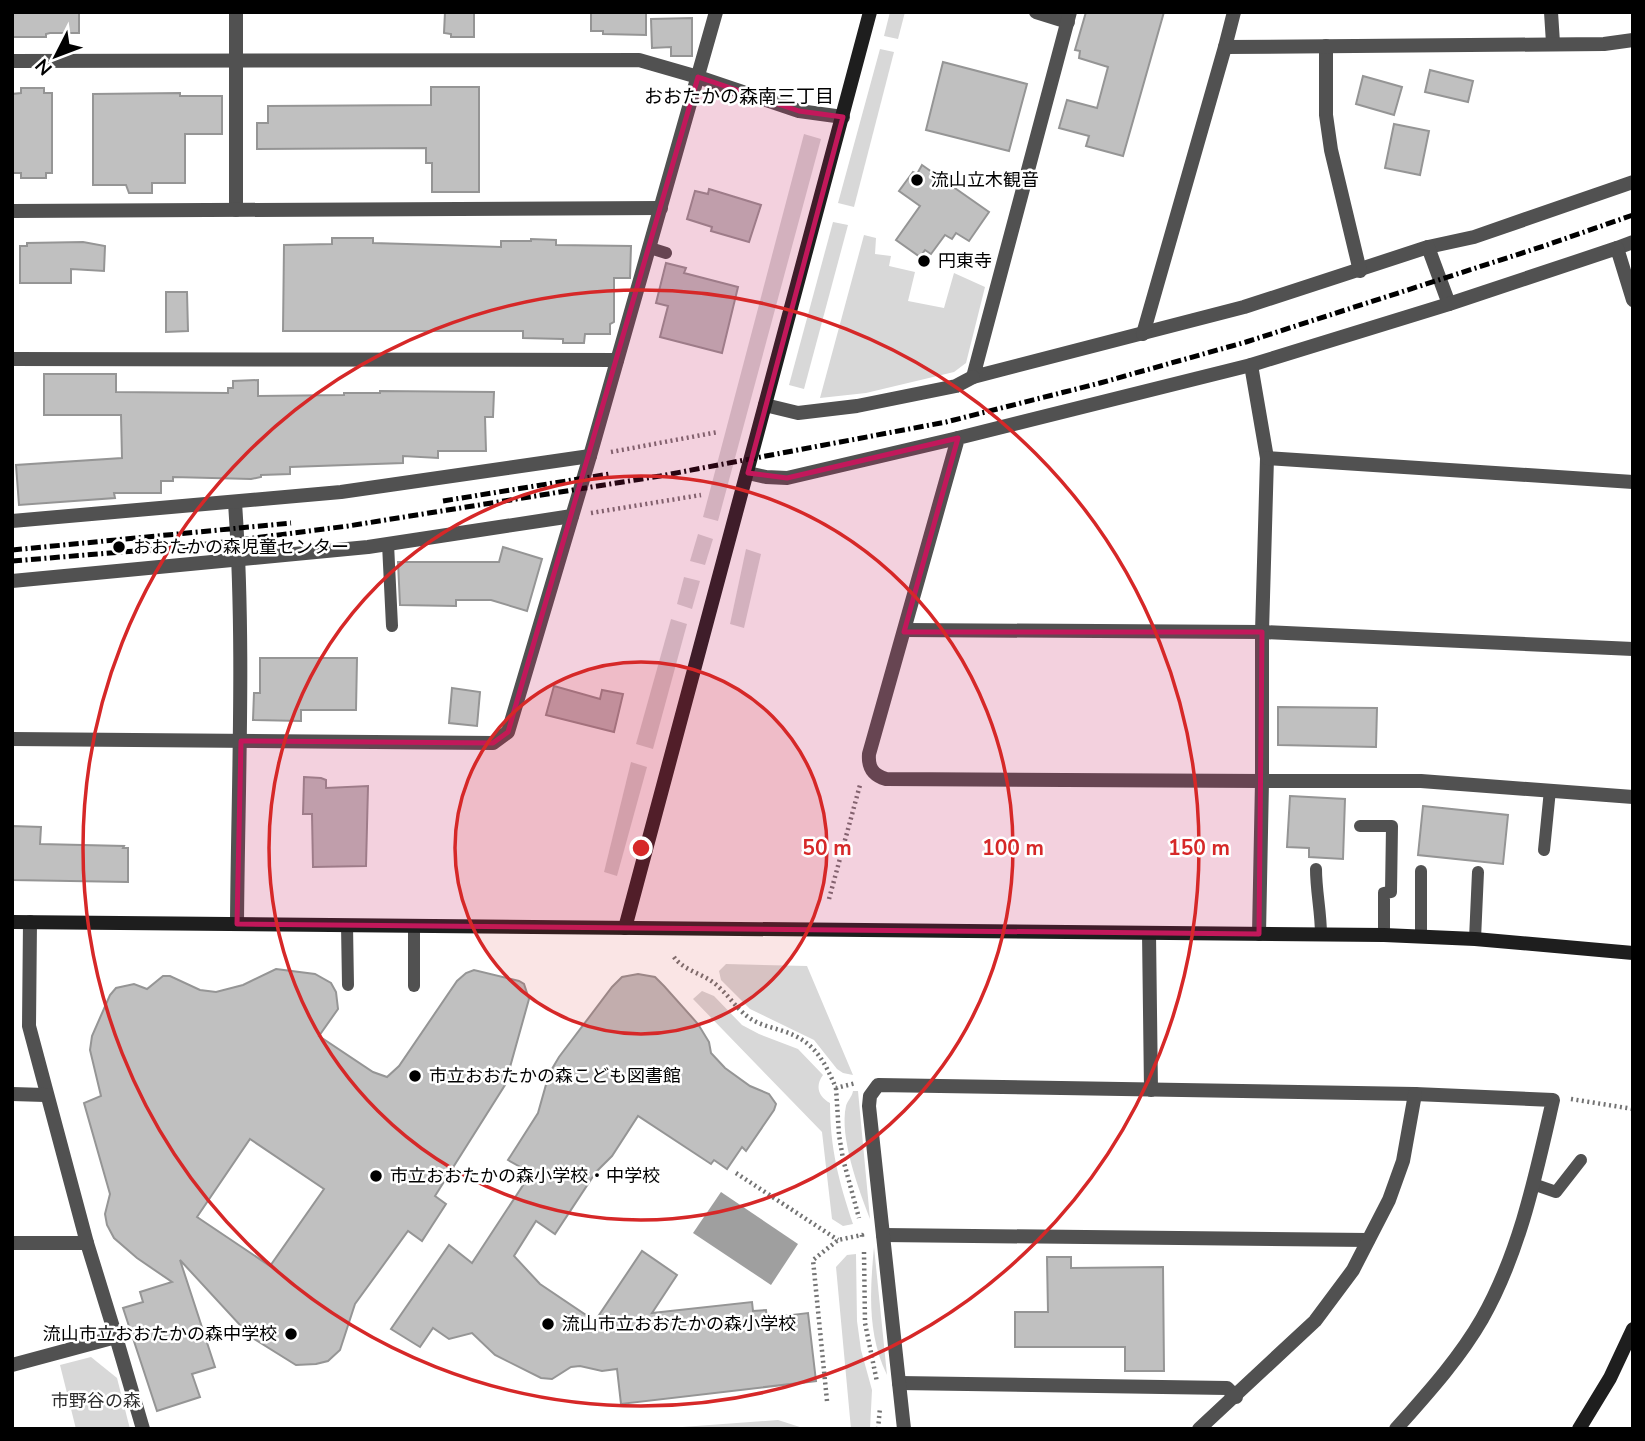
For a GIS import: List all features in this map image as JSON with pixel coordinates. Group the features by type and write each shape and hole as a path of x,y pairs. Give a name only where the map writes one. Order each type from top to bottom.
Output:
{"street":[{"path":"236,12 236,210"},
{"path":"12,739 493,743 508,732 590,456 716,12"},
{"path":"625,928 870,12"},
{"path":"973,377 1069,17 1036,12"},
{"path":"1143,334 1234,12"},
{"path":"1551,12 1553,43"},
{"path":"1225,47 1604,44 1633,40"},
{"path":"1326,46 1326,115 1331,150 1360,271"},
{"path":"12,61 639,60 799,111 843,117"},
{"path":"765,405 797,413 857,406 956,386 973,377 1244,307 1428,247 1475,237 1633,182"},
{"path":"12,211 661,208"},
{"path":"748,473 787,478 1251,365 1449,304 1633,242"},
{"path":"1428,247 1449,304"},
{"path":"1617,248 1633,300"},
{"path":"12,359 617,360"},
{"path":"1251,365 1267,458 1259,934"},
{"path":"958,438 870,754 869,764 878,777 1421,781 1633,797"},
{"path":"12,521 341,492 590,456"},
{"path":"1267,458 1633,482"},
{"path":"235,503 239,561 241,741 237,924"},
{"path":"12,581 239,561 388,544 572,516"},
{"path":"905,631 1262,632 1633,649"},
{"path":"12,922 1384,935 1475,939 1633,953"},
{"path":"30,922 29,1026 45,1095 143,1429"},
{"path":"1149,933 1151,1090"},
{"path":"904,1429 892,1384 876,1234 869,1105 870,1096 878,1085 1415,1094 1553,1100 1533,1184 1507,1266 1482,1319 1448,1369 1396,1429"},
{"path":"12,1094 45,1095"},
{"path":"1199,1429 1315,1321 1353,1270 1389,1200 1403,1161 1415,1094"},
{"path":"876,1234 1368,1240"},
{"path":"12,1243 87,1243"},
{"path":"1578,1429 1610,1378 1633,1329"},
{"path":"12,1365 116,1337"},
{"path":"892,1384 1227,1388 1236,1397"}],"lane":[{"path":"650,248 666,253"},
{"path":"388,544 392,626"},
{"path":"1544,850 1549,790"},
{"path":"1360,826 1392,826 1391,892 1384,893 1384,935"},
{"path":"1316,869 1321,935"},
{"path":"1421,871 1421,936"},
{"path":"1475,939 1478,872"},
{"path":"348,925 348,985"},
{"path":"414,926 414,986"},
{"path":"1533,1184 1556,1192 1581,1160"}],"path":[{"path":"590,456 718,432"},
{"path":"572,516 701,495"},
{"path":"829,899 860,785 872,771"},
{"path":"674,957 678,963 713,982 748,1017 765,1027 785,1032 808,1044 823,1059 836,1088 841,1147 848,1181 857,1205 862,1235 866,1323 878,1386 892,1384"},
{"path":"836,1088 856,1083"},
{"path":"1553,1100 1561,1097 1633,1109"},
{"path":"736,1173 838,1240"},
{"path":"827,1401 813,1260 838,1240 876,1234"},
{"path":"878,1429 879,1398"}],"highlighted area":[{"path":"698,77 799,111 843,117 748,473 787,478 958,438 904,632 1262,632 1259,934 237,924 241,741 493,743 508,732"}],"green space":[{"path":"890,12 905,12 898,39 884,36"},
{"path":"880,49 894,52 854,207 838,203"},
{"path":"804,134 821,139 718,521 703,517"},
{"path":"833,222 848,225 804,389 789,385"},
{"path":"864,235 876,238 875,254 891,256 889,266 915,272 908,301 944,308 954,273 985,287 966,363 954,372 866,393 820,398"},
{"path":"698,534 713,539 705,565 690,561"},
{"path":"746,549 761,554 744,628 730,624"},
{"path":"684,577 700,581 692,609 677,604"},
{"path":"671,619 687,624 653,749 636,744"},
{"path":"631,762 647,767 617,876 604,872"},
{"path":"726,964 807,966 853,1075 837,1069 814,1040 750,1009 721,980 719,971"},
{"path":"702,991 714,996 742,1025 798,1049 823,1075 819,1091 830,1103 836,1165 853,1224 843,1226 832,1219 822,1132 693,999"},
{"path":"853,1091 858,1091 870,1219 851,1163 845,1133 846,1106"},
{"path":"874,1247 887,1375 873,1328 871,1296"},
{"path":"856,1254 857,1321 861,1350 872,1390 870,1429 851,1429 836,1267 847,1255"},
{"name":"市野谷の森","path":"91,1357 117,1378 130,1429 76,1429 60,1365"},
{"path":"778,1420 806,1429 655,1429"}],"shaded area":[{"path":"721,1192 798,1244 771,1285 693,1233"}],"building":[{"path":"12,12 79,12 79,33 12,37"},
{"path":"445,12 474,12 474,37 451,37 451,34 444,33"},
{"path":"591,12 646,12 646,35 603,34 603,31 591,31"},
{"path":"1086,12 1164,12 1123,156 1086,146 1089,136 1059,128 1067,100 1097,108 1108,67 1079,58 1080,51 1075,50"},
{"path":"692,18 692,56 671,56 671,47 652,48 651,19"},
{"path":"943,62 1027,84 1009,151 926,130"},
{"path":"1430,70 1473,81 1468,102 1425,92"},
{"path":"1363,76 1402,87 1394,115 1356,104"},
{"path":"431,87 479,87 479,192 432,192 432,163 426,163 426,148 257,149 257,123 268,123 268,106 431,105"},
{"path":"21,88 44,88 44,93 52,93 52,173 46,173 46,178 21,178 21,173 13,173 12,94 21,93"},
{"path":"180,93 180,96 222,96 222,134 185,134 185,183 152,183 152,193 129,193 126,185 93,185 93,94"},
{"path":"1394,124 1429,131 1420,175 1385,168"},
{"path":"922,165 989,212 969,241 956,233 952,239 945,235 931,254 925,250 920,257 896,240 920,206 899,191 913,172 917,174"},
{"path":"709,189 761,205 749,242 711,231 712,227 687,219 695,191 708,194"},
{"path":"332,238 373,238 373,243 501,247 501,241 531,239 556,240 556,245 631,246 630,278 614,278 614,322 610,324 610,334 585,334 584,343 563,343 563,339 523,338 523,331 283,331 284,245 332,244"},
{"path":"83,242 105,246 104,271 71,269 71,283 20,283 20,246 27,246 27,243"},
{"path":"666,263 686,268 684,273 738,287 722,353 660,337 668,306 656,303"},
{"path":"166,292 187,292 188,331 166,332"},
{"path":"44,374 116,374 116,392 228,393 228,388 233,388 233,381 258,380 258,396 344,395 380,391 494,392 493,417 485,417 486,451 438,451 438,458 403,456 403,463 290,467 290,474 261,475 251,479 173,477 173,481 161,481 161,493 114,493 115,498 19,505 16,465 122,458 121,415 44,415"},
{"path":"503,547 542,559 527,611 491,600 456,600 456,606 400,605 398,562 499,562"},
{"path":"260,658 357,658 356,710 301,710 301,721 253,720 254,693 260,693"},
{"path":"554,686 600,699 602,690 623,694 614,732 546,715"},
{"path":"452,688 480,692 477,726 449,723"},
{"path":"1278,707 1377,708 1376,747 1278,745"},
{"path":"304,777 326,780 326,788 368,786 366,866 313,867 312,814 303,814"},
{"path":"1290,796 1345,799 1343,859 1309,857 1309,848 1287,847"},
{"path":"1423,806 1508,815 1503,864 1418,855"},
{"path":"12,826 41,827 40,844 124,846 123,848 128,848 128,882 12,880"},
{"name":"市立おおたかの森小学校・中学校","path":"276,969 315,974 331,983 336,992 338,1009 319,1036 373,1072 387,1077 399,1066 457,981 466,973 474,970 519,981 524,984 529,999 505,1085 435,1196 446,1204 422,1241 408,1231 355,1304 340,1350 328,1361 296,1365 251,1337 180,1260 215,1367 192,1374 200,1397 157,1411 123,1308 143,1302 140,1292 172,1282 114,1238 107,1225 105,1214 110,1194 84,1103 101,1096 90,1050 92,1036 110,995 116,988 134,984 147,989 163,976 170,976 200,990 216,992 243,985","holes":["250,1139 324,1189 270,1266 197,1217"]},
{"path":"638,974 655,977 664,986 698,1024 709,1042 711,1053 725,1068 750,1086 769,1094 776,1104 774,1110 746,1151 742,1147 727,1169 714,1160 711,1164 638,1116 612,1156 596,1172 555,1234 536,1221 514,1256 540,1284 595,1321 642,1251 677,1275 652,1313 752,1302 753,1311 766,1310 767,1318 808,1313 816,1381 621,1404 617,1369 602,1371 580,1366 571,1367 552,1379 541,1378 495,1355 472,1333 449,1339 433,1328 420,1347 391,1329 449,1245 472,1263 531,1173 508,1160 538,1113 549,1074 612,987 622,977"},
{"path":"1047,1257 1071,1257 1071,1268 1163,1267 1164,1371 1125,1371 1125,1347 1015,1347 1015,1312 1048,1312"}],"railway":[{"path":"12,561 184,547 348,526 660,476 946,422 1246,342 1633,215"},
{"path":"443,501 609,474"},
{"path":"12,550 291,523"}],"place":[{"name":"流山立木観音","path":"917,180"},
{"name":"円東寺","path":"924,261"},
{"name":"おおたかの森児童センター","path":"119,547"},
{"name":"市立おおたかの森こども図書館","path":"415,1076"},
{"name":"市立おおたかの森小学校・中学校","path":"376,1176"},
{"name":"流山市立おおたかの森小学校","path":"548,1324"},
{"name":"流山市立おおたかの森中学校","path":"291,1334"}],"district":[{"name":"おおたかの森南三丁目","path":"739,97"}]}
